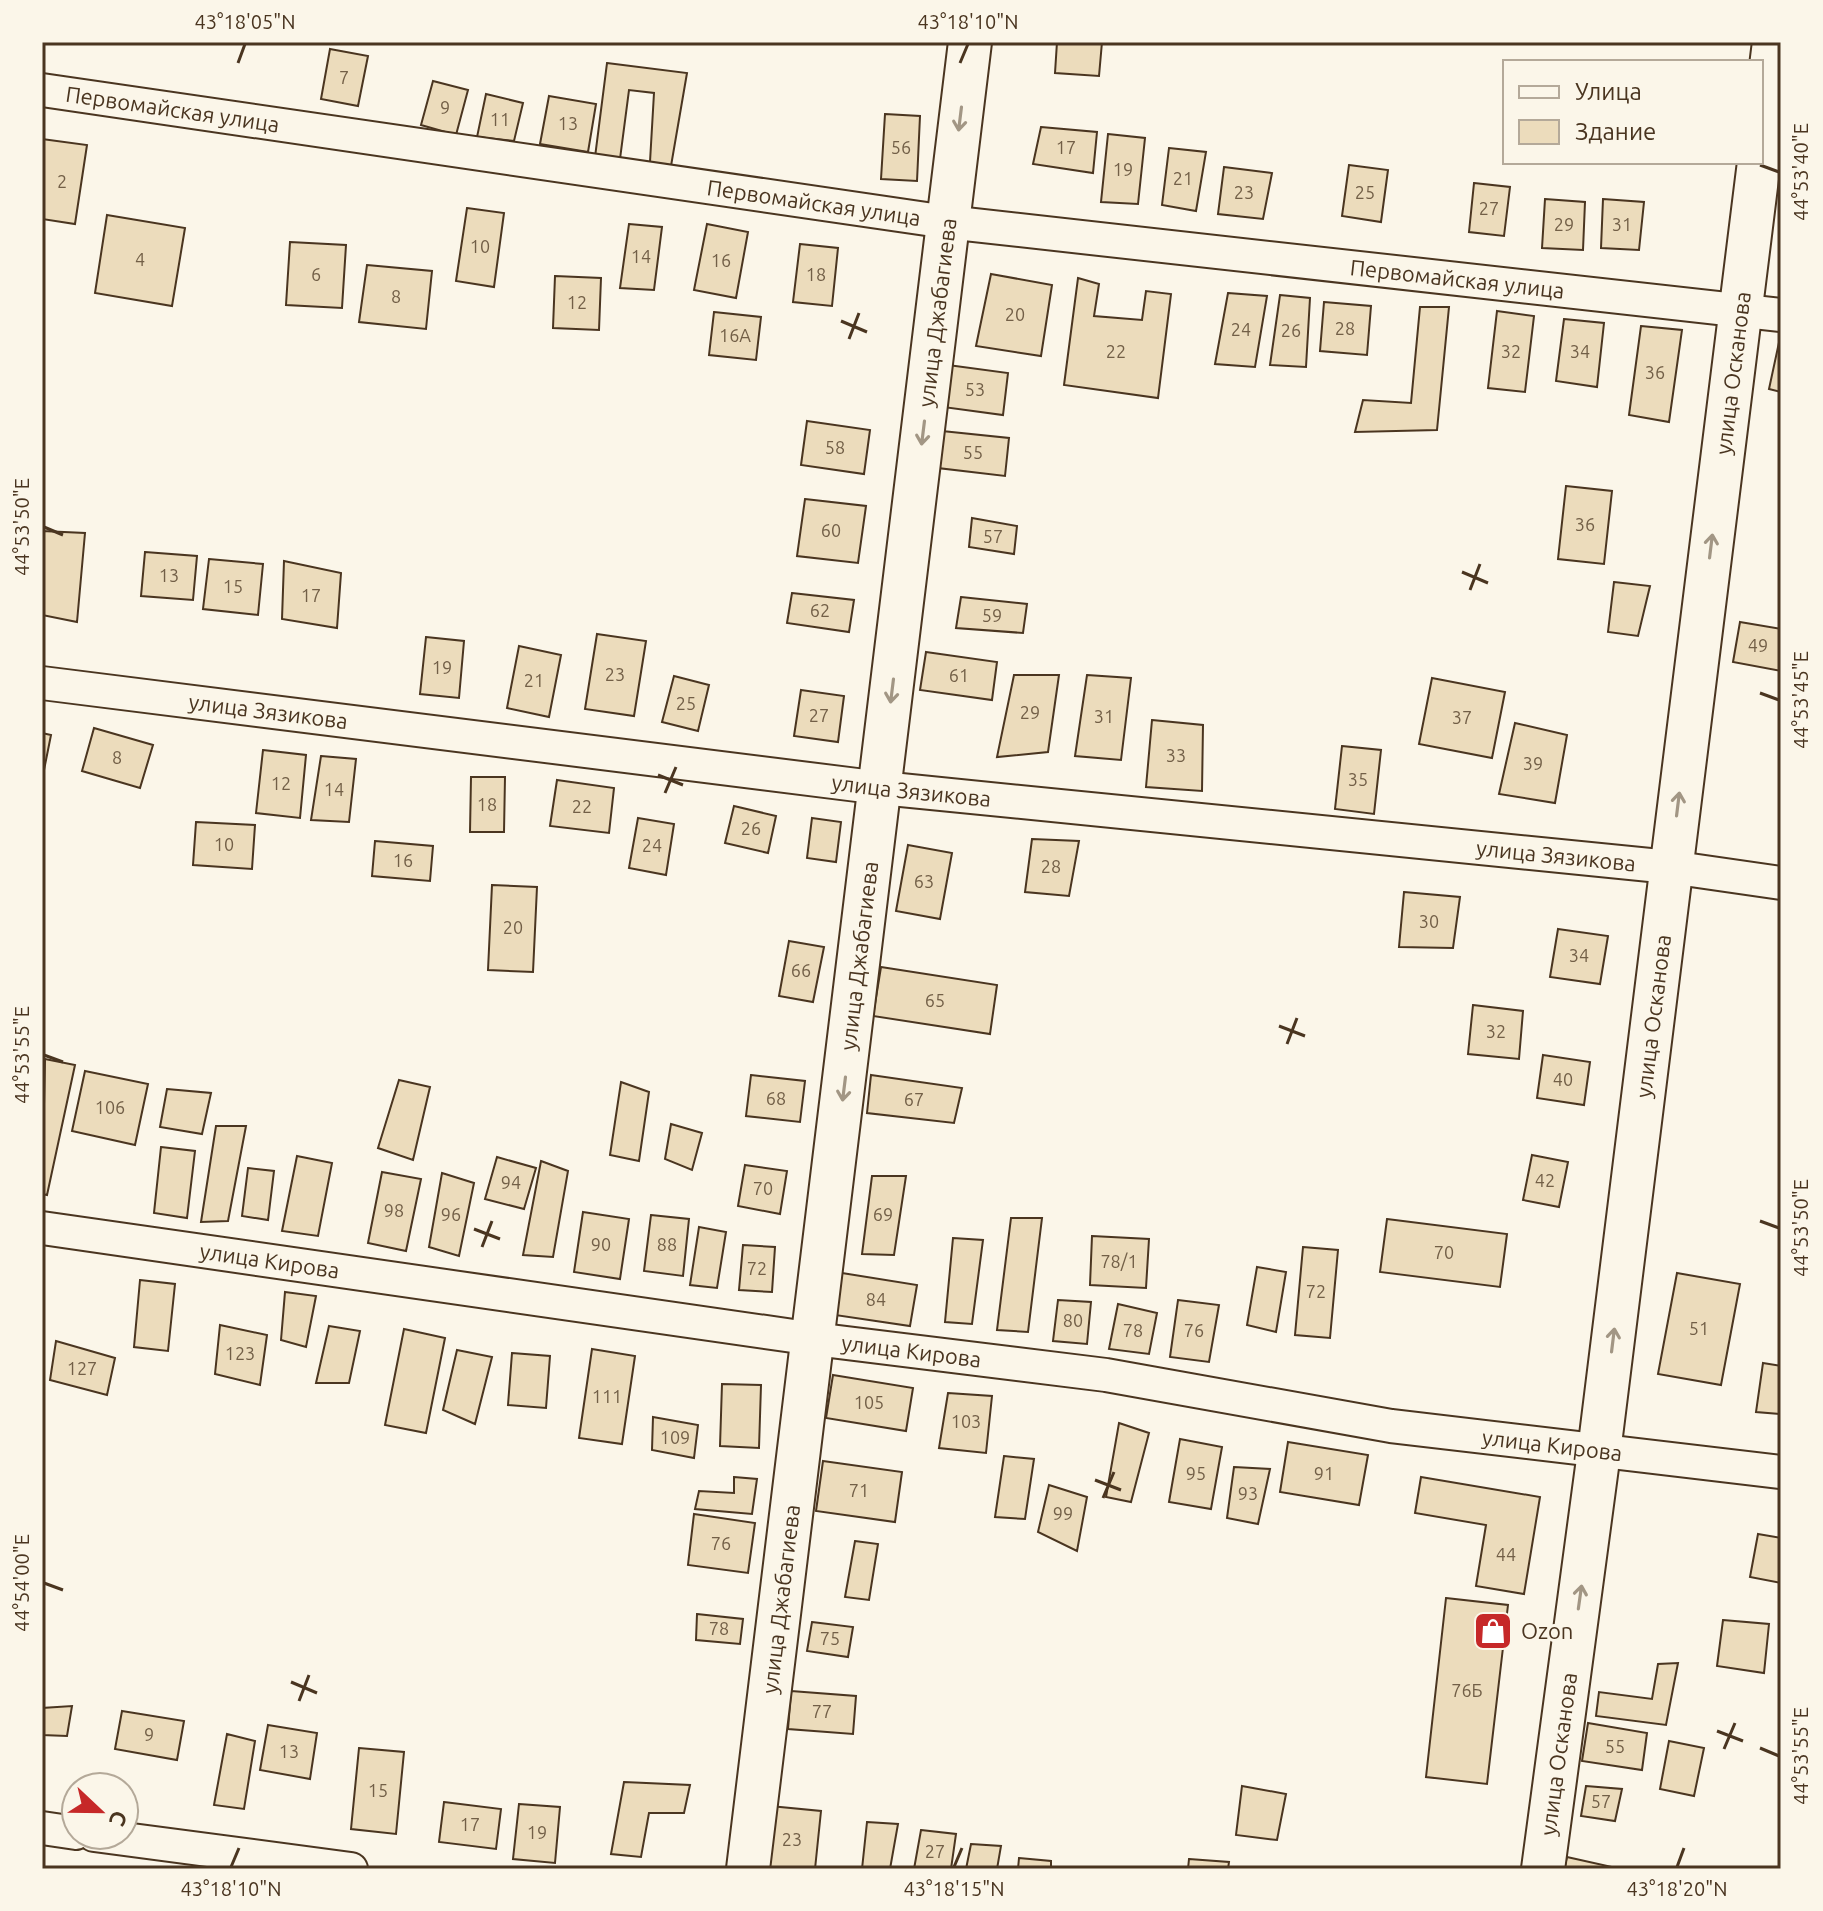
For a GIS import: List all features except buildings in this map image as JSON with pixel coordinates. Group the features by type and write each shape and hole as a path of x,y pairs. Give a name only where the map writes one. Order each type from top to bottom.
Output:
{"main road":[{"name":"улица Джабагиева","path":"748,1869 970,42"},
{"path":"1763,131 1774,42"},
{"name":"улица Осканова","path":"1543,1869 1599,1452 1759,164"}],"street":[{"name":"Первомайская улица","path":"42,90 947,222 1781,315"},
{"name":"улица Зязикова","path":"42,683 881,788 1670,867 1781,883"},
{"name":"улица Кирова","path":"42,1228 814,1339 1106,1375 1391,1426 1781,1472"},
{"path":"140,1841 351,1869"}],"place":[{"name":"Ozon","path":"1493,1631"}]}
